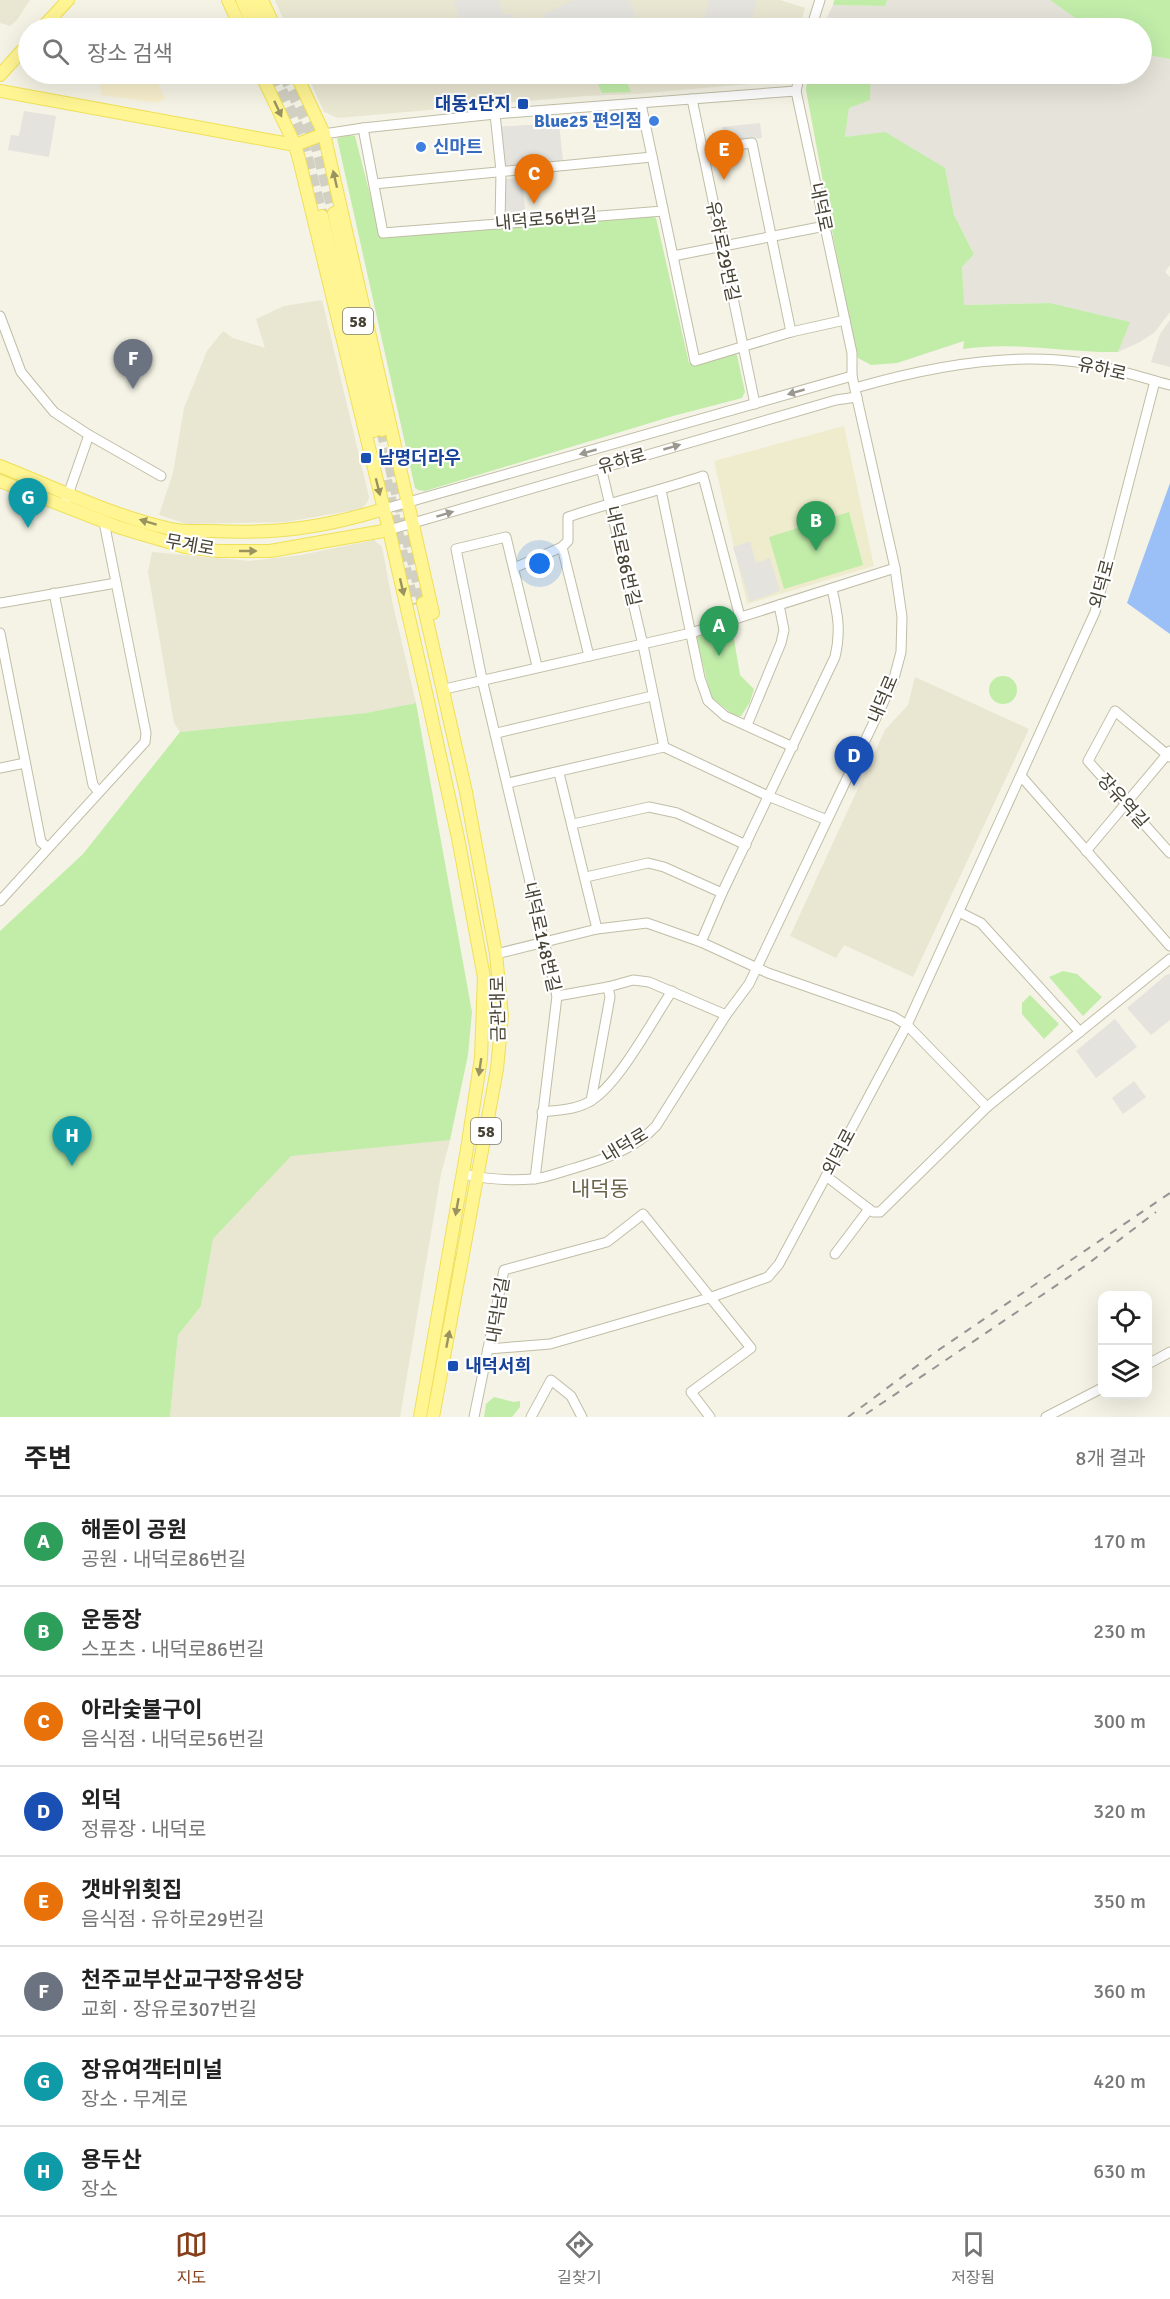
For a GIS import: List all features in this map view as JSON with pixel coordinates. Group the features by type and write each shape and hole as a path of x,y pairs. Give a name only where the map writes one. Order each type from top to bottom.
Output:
{"main road":[{"path":"51,18 68,0"},
{"path":"228,0 236,18"},
{"path":"242,0 250,18"},
{"path":"251,0 259,18"},
{"path":"262,0 270,18"},
{"path":"0,75 18,55"},
{"path":"266,84 295,145 384,509 458,838 484,977"},
{"path":"301,84 324,134 414,523 470,788 475,844"},
{"path":"0,91 295,145 324,134"},
{"name":"58","path":"328,214 378,431"},
{"name":"무계로","path":"0,466 122,514 173,530 297,531 384,509"},
{"name":"무계로","path":"0,481 118,527 170,543 218,551 270,551 389,530"},
{"name":"금관대로","path":"433,1417 497,1069 501,1027 496,954 466,792 418,604 482,914 484,977"},
{"name":"58","path":"420,1417 468,1149 481,1058 484,977"}],"street":[{"path":"815,18 820,0"},
{"name":"내덕로","path":"463,1174 478,1177 535,1179 594,1164 620,1152 647,1135 656,1126 726,1015 749,984 893,682 901,652 902,617 895,568 852,376 852,353 796,91 798,84"},
{"path":"324,134 495,114 796,91"},
{"name":"유하로29번길","path":"692,99 755,404"},
{"path":"641,104 695,361 791,332 845,320"},
{"path":"495,114 501,171 500,224"},
{"path":"363,128 374,184 652,157"},
{"path":"702,149 752,143 791,332"},
{"name":"내덕로56번길","path":"374,184 383,232 663,211"},
{"path":"674,256 825,226"},
{"path":"0,316 21,372 54,412 161,476"},
{"name":"유하로","path":"389,530 836,400 902,375 999,360 1077,362 1170,385"},
{"name":"유하로","path":"384,509 852,376"},
{"name":"외덕로","path":"768,1277 779,1264 907,1026 1095,612 1155,381"},
{"path":"64,506 89,435"},
{"name":"내덕로86번길","path":"601,467 611,502 664,747"},
{"path":"537,666 514,568 562,547 568,541 568,517 611,502 661,490 703,476 740,617"},
{"path":"661,490 700,678 708,701 725,716 793,747"},
{"path":"0,901 145,742 146,733 104,522"},
{"name":"내덕로148번길","path":"514,568 506,537 456,549 482,679 557,996 535,1179"},
{"path":"562,547 589,656"},
{"path":"449,688 537,666 691,633 895,568"},
{"path":"0,603 116,583"},
{"path":"701,942 834,657 840,636 838,612 832,589"},
{"path":"54,594 93,785 99,792"},
{"path":"747,725 781,643 784,630 779,605"},
{"path":"0,633 41,842 48,848"},
{"path":"496,733 652,696"},
{"name":"장유역길","path":"1169,754 1115,711 1088,761 1170,853"},
{"path":"508,783 664,747 768,796 827,820"},
{"path":"1086,851 1169,754"},
{"path":"0,768 25,764"},
{"path":"560,772 597,929"},
{"path":"1021,776 1170,946"},
{"path":"573,824 649,807 677,813 746,845"},
{"path":"586,878 648,863 664,867 722,893"},
{"path":"959,912 981,923 1080,1032"},
{"path":"496,954 597,929 647,923 701,942 757,968 894,1017 907,1026 987,1107"},
{"path":"826,1176 869,1209 880,1212 987,1107 1170,959"},
{"path":"557,996 633,980 649,982 726,1015"},
{"path":"591,1101 610,997 608,987"},
{"path":"542,1112 574,1108 591,1101 611,1085 672,992"},
{"path":"835,1254 869,1209"},
{"name":"내덕남길","path":"709,1298 643,1214 607,1242 504,1270 488,1350 550,1344 709,1298 768,1277"},
{"path":"709,1298 751,1348 691,1392 710,1417"},
{"path":"474,1417 488,1350"},
{"path":"1152,1362 1170,1352"},
{"path":"531,1417 551,1380 571,1396 582,1417"},
{"path":"1046,1417 1098,1390"}],"shaded area":[{"path":"0,0 30,0 17,20 10,26 0,23"},
{"path":"275,0 780,0 805,8 802,18 283,18"},
{"path":"459,0 498,0 505,16 511,13 513,18 460,18 453,3"},
{"path":"574,0 629,0 637,18 546,18 544,14"},
{"path":"709,0 757,0 752,18 704,18"},
{"path":"887,0 1050,0 1075,18 827,18 833,5 885,6"},
{"path":"1152,56 1170,59 1170,265 1165,272 1170,277 1170,312 1155,332 1118,352 1129,322 1050,303 963,305 962,267 974,253 954,216 945,168 845,137 849,108 870,99 871,84 1152,84"},
{"path":"100,84 158,84 165,98 158,103 101,95"},
{"name":"대동1단지","path":"311,84 750,84 338,118 324,112"},
{"path":"24,111 56,116 49,157 8,150 11,135 19,136"},
{"path":"559,123 563,161 501,168 496,127"},
{"path":"760,123 762,138 724,142 722,127"},
{"path":"522,178 526,217 506,220 503,179"},
{"path":"322,300 369,497 367,503 361,509 286,522 187,524 159,515 173,473 184,408 207,351 223,331 233,338 265,348 256,319 284,306"},
{"path":"1170,320 1170,367 1151,362 1160,334"},
{"path":"844,426 874,566 747,604 714,461"},
{"path":"374,540 382,547 416,703 366,713 180,732 174,723 148,572 152,552 250,561 301,555"},
{"path":"750,541 756,563 770,558 780,591 750,602 733,547"},
{"path":"915,677 1029,729 913,977 844,945 836,958 790,936 885,730 908,705"},
{"path":"1170,974 1170,1020 1151,1035 1127,1008"},
{"path":"1115,1019 1137,1047 1096,1078 1076,1051"},
{"path":"1134,1081 1146,1097 1123,1114 1112,1098"},
{"path":"450,1140 441,1174 400,1417 170,1417 178,1335 201,1306 213,1239 291,1155"}],"green space":[{"path":"834,0 887,0 885,6 833,5"},
{"path":"1050,0 1170,0 1170,59 1152,56 1152,18 1075,18"},
{"path":"598,84 627,84 631,92 602,93"},
{"path":"807,84 871,84 870,100 849,108 845,137 885,132 945,168 954,215 974,254 962,267 964,305 1050,303 1130,322 1118,352 1002,346 963,349 964,341 897,363 871,365 858,358 806,90"},
{"path":"355,136 381,237 650,215 656,218 689,363 733,353 737,355 745,392 742,398 673,416 425,491 415,488 337,138"},
{"path":"849,512 863,565 784,589 769,537"},
{"path":"732,627 740,675 754,689 750,702 741,716 735,716 711,697 696,637"},
{"path":"1003,676 1013,680 1017,690 1013,700 1003,704 993,700 989,690 993,680"},
{"path":"416,703 472,1012 468,1055 450,1140 291,1156 213,1239 201,1306 178,1335 170,1417 0,1417 0,931 83,854 180,732 366,713"},
{"path":"1063,971 1077,974 1102,997 1083,1016 1049,977"},
{"path":"1030,995 1059,1024 1044,1039 1022,1014 1022,1003"},
{"path":"494,1397 514,1402 520,1401 520,1407 512,1417 484,1417 486,1404"}],"water":[{"path":"1170,483 1170,634 1127,603"}],"tunnel":[{"path":"278,84 301,135 322,216"},
{"path":"289,84 315,140 334,213"},
{"path":"382,430 423,603"},
{"path":"386,480 413,605"}],"railway":[{"path":"848,1417 937,1351 1170,1193"},
{"path":"866,1414 1085,1266 1156,1212"}],"place":[{"name":"대동1단지","path":"523,104"},
{"name":"Blue25 편의점","path":"654,121"},
{"name":"신마트","path":"421,147"},
{"name":"갯바위횟집","path":"724,180"},
{"name":"아라숯불구이","path":"534,204"},
{"name":"천주교부산교구장유성당","path":"133,389"},
{"name":"남명더라우","path":"366,458"},
{"name":"장유여객터미널","path":"28,528"},
{"name":"운동장","path":"816,551"},
{"name":"해돋이 공원","path":"719,656"},
{"name":"외덕","path":"854,786"},
{"name":"용두산","path":"72,1166"},
{"name":"내덕서희","path":"453,1366"}],"district":[{"name":"내덕동","path":"600,1189"}]}
